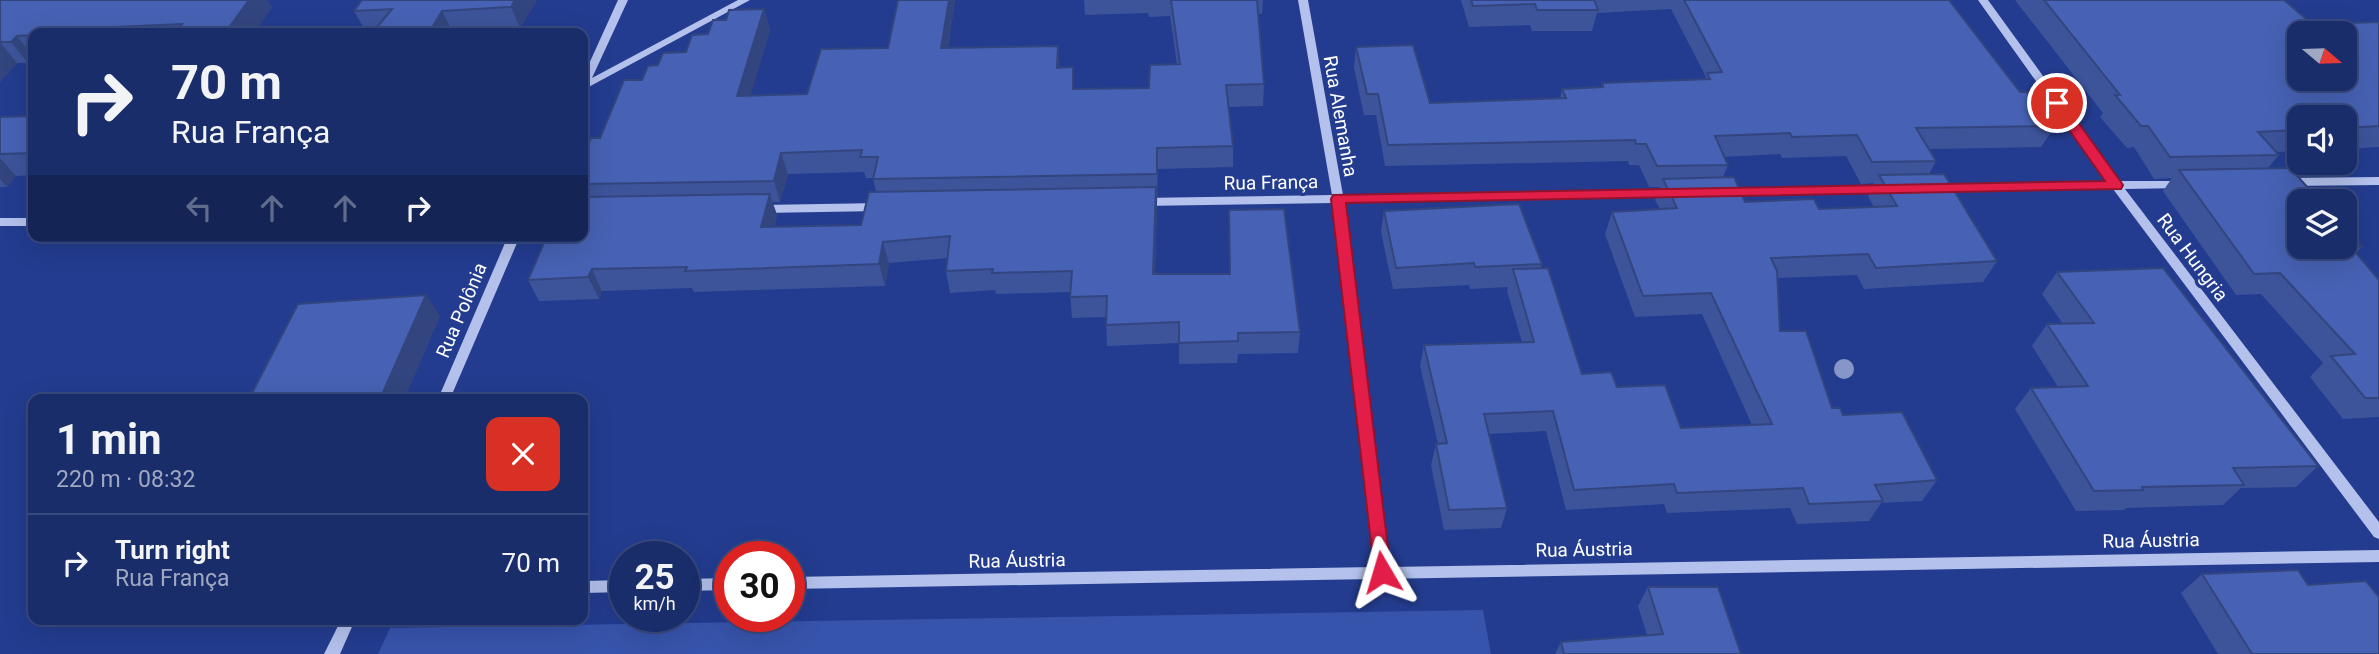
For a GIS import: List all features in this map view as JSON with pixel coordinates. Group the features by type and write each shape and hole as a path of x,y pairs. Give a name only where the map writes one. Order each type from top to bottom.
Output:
{"street":[{"path":"588,76 623,0"},
{"path":"588,84 745,0"},
{"name":"Rua Alemanha","path":"1303,0 1338,199 1382,572"},
{"name":"Rua Hungria","path":"1983,0 2116,185 2379,533"},
{"path":"2282,182 2379,181"},
{"path":"1922,189 2199,184"},
{"path":"1713,192 1894,189"},
{"name":"Rua França","path":"1128,202 1685,193"},
{"path":"751,209 890,206"},
{"path":"0,222 28,222"},
{"name":"Rua Polônia","path":"446,394 511,242"},
{"name":"Rua Áustria","path":"805,583 2379,556"},
{"path":"588,587 609,586"},
{"path":"331,654 346,625"}],"shaded area":[{"path":"1483,610 1491,654 378,654 390,628 609,624 609,632 700,632 700,623 714,623 714,632 805,632 805,621"}],"building":[{"path":"0,0 249,0 229,28 179,28 182,24 28,28 28,35 17,36 11,42 0,42"},
{"path":"362,0 515,0 511,7 442,11 432,28 376,28 392,9 354,11"},
{"path":"898,0 949,0 941,48 1058,46 1057,68 1073,67 1073,89 1149,88 1150,65 1180,64 1171,0 1257,0 1264,84 1226,85 1233,146 1157,148 1157,174 873,179 878,157 860,157 862,150 781,153 774,181 588,184 588,145 591,138 600,138 624,80 642,80 648,66 658,65 663,53 686,52 692,35 708,34 713,20 726,20 729,10 764,9 737,96 807,94 821,49 888,48"},
{"path":"1471,0 1594,0 1598,10 1537,10 1535,4 1473,6"},
{"path":"1684,0 1949,0 2020,92 2027,92 2055,126 1916,128 1936,161 1872,162 1857,135 1792,137 1790,133 1715,136 1728,165 1657,166 1646,144 1636,144 1635,140 1388,145 1378,94 1367,94 1356,47 1413,45 1430,103 1566,98 1562,89 1603,87 1602,83 1710,79 1707,73 1722,72"},
{"path":"2044,0 2284,0 2308,21 2287,21 2287,91 2357,91 2357,23 2379,22 2379,126 2357,127 2357,105 2287,105 2287,131 2258,132 2279,155 2170,157 2148,126 2141,126 2115,95 2120,95"},
{"path":"28,116 28,153 0,154 0,117"},
{"path":"2287,168 2287,175 2296,175 2309,189 2287,189 2287,259 2357,259 2357,254 2379,280 2379,398 2365,398 2331,356 2355,354 2280,273 2254,274 2179,170"},
{"path":"1944,174 1997,261 1876,268 1868,254 1771,258 1777,271 1780,331 1806,331 1832,408 1840,408 1843,415 1902,412 1937,480 1875,485 1883,501 1809,504 1803,488 1677,493 1674,484 1574,490 1553,411 1484,414 1507,508 1449,510 1436,444 1447,443 1424,345 1534,342 1513,269 1548,268 1582,374 1611,372 1617,387 1665,385 1681,428 1772,424 1711,293 1643,296 1612,212 1677,208 1663,179 1734,177 1745,202 1814,199 1819,209 1897,206 1879,175"},
{"path":"1156,187 1153,274 1230,274 1229,210 1284,209 1300,332 1238,333 1238,341 1179,343 1179,322 1106,325 1107,296 1070,297 1072,271 946,271 950,236 883,242 879,264 685,271 687,267 592,269 588,277 528,280 544,242 588,242 588,197 770,194 761,227 861,225 869,192"},
{"path":"1519,204 1542,264 1475,267 1474,263 1396,268 1384,211"},
{"path":"2163,268 2318,466 2233,468 2244,485 2094,491 2031,388 2088,386 2047,324 2094,323 2057,272"},
{"path":"426,295 382,394 252,394 298,304"},
{"path":"2298,570 2308,585 2366,581 2379,597 2379,654 2252,654 2202,574"},
{"path":"1648,587 1718,587 1741,654 1564,654 1561,642 1663,634"}],"route":[{"path":"1382,572 1338,199 2116,185 2057,103"}]}
